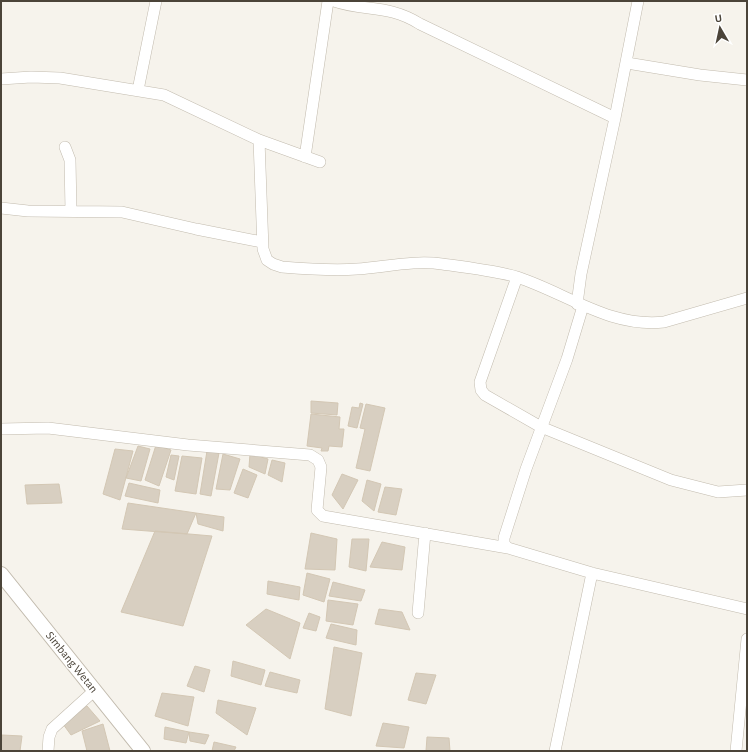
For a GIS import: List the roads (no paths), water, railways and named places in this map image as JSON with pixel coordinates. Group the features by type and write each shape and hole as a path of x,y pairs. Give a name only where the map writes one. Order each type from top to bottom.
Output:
{"street":[{"path":"138,90 156,1"},
{"path":"305,157 328,1"},
{"path":"334,1 395,12 407,16 420,24 616,118"},
{"path":"508,548 504,544 504,538 541,427 567,359 580,305 581,274 616,118 638,1"},
{"path":"627,63 700,75 747,80"},
{"path":"1,79 31,77 60,78 164,95 259,140 320,162"},
{"path":"259,140 262,242 267,260 282,267 342,270 436,263 517,277 580,305 610,316 650,324 664,322 747,298"},
{"path":"65,147 70,160 71,211"},
{"path":"1,208 122,212 196,230 262,242"},
{"path":"517,277 480,382 481,390 485,395 541,427 671,480 718,492 747,490"},
{"path":"1,429 48,428 188,445 310,455 318,460 321,467 317,510 323,516 508,548 592,573 747,609"},
{"path":"418,613 425,533"},
{"path":"555,751 592,573"},
{"name":"Simbang Wetan","path":"1,574 143,751"},
{"path":"736,751 747,639"},
{"path":"48,751 49,737 52,729 94,691"}]}
